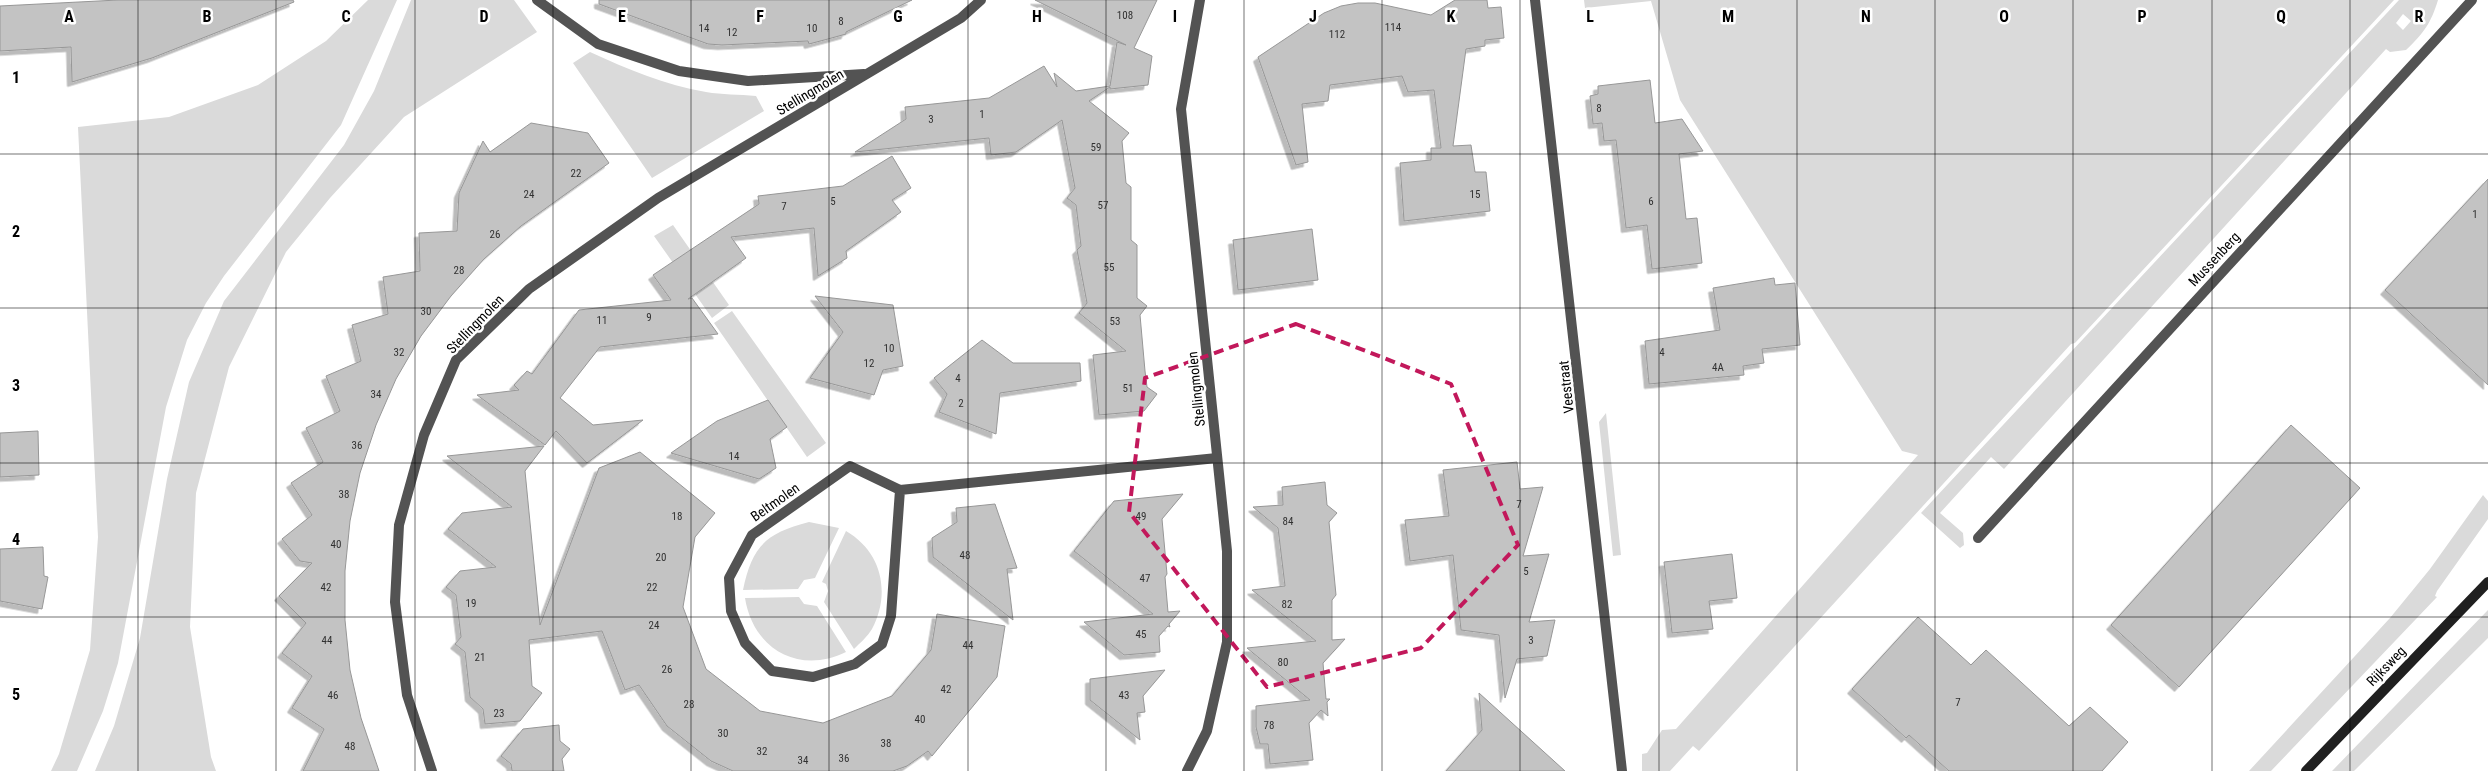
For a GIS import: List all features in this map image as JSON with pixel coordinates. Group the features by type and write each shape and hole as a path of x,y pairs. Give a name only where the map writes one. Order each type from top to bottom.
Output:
{"main road":[{"name":"Rijksweg","path":"2306,771 2488,582"}],"street":[{"name":"Stellingmolen","path":"537,0 598,44 679,71 748,81 868,74"},
{"name":"Stellingmolen","path":"432,771 407,695 395,602 399,525 424,435 456,360 529,289 658,198 961,18 981,0"},
{"name":"Stellingmolen","path":"1187,771 1207,731 1227,642 1227,551 1181,109 1200,0"},
{"name":"Veestraat","path":"1535,0 1622,771"},
{"name":"Mussenberg","path":"1978,538 2472,0"},
{"path":"900,490 1217,458"},
{"name":"Beltmolen","path":"850,466 900,490 891,616 882,644 855,664 813,676 772,671 745,643 731,611 729,578 752,534 850,466"}],"highlighted area":[{"path":"1296,324 1451,384 1518,545 1421,648 1267,687 1129,512 1145,378"}],"shaded area":[{"path":"368,0 397,0 341,125 224,276 206,303 187,340 166,407 118,663 103,711 77,771 51,771 59,754 90,650 98,537 78,127 169,117 258,85 326,41"},
{"path":"411,0 514,0 537,32 404,117 330,198 286,252 229,367 196,493 190,627 211,757 216,771 95,771 114,726 140,638 167,479 189,382 224,301 344,145 374,91"},
{"path":"1584,0 2394,0 2075,343 2071,344 1699,751 1693,746 1670,771 1642,771 1642,754 1647,753 1662,730 1676,729 1918,455 1902,451 1680,100 1651,1 1585,8"},
{"path":"2399,0 2438,0 2430,21 2418,38 2406,50 2390,52 2386,49 2004,469 1991,457 1940,513 1963,533 1964,545 1960,548 1921,513","holes":["2403,14 2411,21 2403,30 2396,23"]},
{"path":"590,52 661,81 691,89 712,93 756,96 764,111 652,178 573,63"},
{"path":"673,225 729,305 712,318 654,236"},
{"path":"732,311 826,443 807,457 714,323"},
{"path":"1606,413 1621,555 1613,556 1599,422"},
{"path":"2483,495 2488,501 2488,519 2437,591 2435,596 2437,597 2271,771 2249,771 2390,618 2430,569"},
{"path":"809,522 839,528 815,578 804,580 798,589 743,590 751,562 763,544 782,531"},
{"path":"846,531 868,550 880,574 882,588 878,615 872,629 854,649 824,602 828,591 826,584 822,582"},
{"path":"799,597 804,604 817,606 846,652 828,658 812,660 795,658 781,653 768,644 750,616 745,598"},
{"path":"2488,610 2488,638 2354,771 2332,771"}],"building":[{"path":"118,0 293,0 294,2 152,58 72,82 71,47 0,51 0,6"},
{"path":"599,0 912,0 846,32 846,34 809,44 808,41 722,45 708,44 599,4"},
{"path":"1035,0 1157,0 1134,48 1152,56 1148,85 1110,89 1110,87 1089,101 1129,133 1122,141 1126,183 1131,187 1131,240 1137,245 1137,298 1147,306 1140,315 1147,387 1157,394 1144,411 1099,415 1093,355 1126,351 1079,313 1087,303 1077,250 1081,246 1076,205 1067,198 1075,188 1062,120 1016,152 991,155 989,138 855,152 906,119 905,107 989,98 1044,66 1057,87 1054,73 1076,91 1110,86 1117,42 1126,45"},
{"path":"1455,0 1487,0 1488,8 1501,7 1504,38 1485,40 1485,46 1466,49 1453,146 1471,145 1475,172 1486,172 1490,211 1404,221 1400,163 1431,160 1431,148 1441,148 1434,90 1408,92 1402,76 1330,85 1328,101 1302,104 1308,162 1296,165 1258,57 1324,13 1341,6 1375,3 1431,15"},
{"path":"1650,80 1655,123 1682,119 1703,151 1679,154 1686,219 1697,218 1702,263 1652,269 1647,225 1626,228 1616,140 1604,141 1602,123 1593,124 1590,96 1598,94 1598,86"},
{"path":"531,123 588,133 609,163 521,226 484,259 451,296 421,336 396,379 376,425 360,473 350,521 345,571 345,620 350,670 361,718 379,771 303,771 324,729 292,708 312,676 282,653 306,623 279,596 312,563 300,561 282,539 312,515 291,483 323,462 306,428 340,411 326,376 361,361 352,325 388,314 383,277 420,271 419,233 457,231 459,193 483,141 490,152"},
{"path":"892,156 911,188 892,200 901,212 846,251 847,258 818,276 814,228 731,237 746,258 688,299 692,298 718,334 600,347 560,398 593,425 643,420 587,463 556,431 545,445 477,395 519,390 514,385 527,371 532,374 579,310 671,300 653,275 759,204 758,196 843,186"},
{"path":"2488,179 2488,385 2385,290"},
{"path":"1312,229 1318,280 1238,290 1233,240"},
{"path":"1774,278 1775,285 1795,283 1800,345 1762,349 1764,363 1743,366 1744,375 1649,384 1645,341 1720,330 1713,288"},
{"path":"815,296 893,305 903,366 883,370 874,395 810,378 843,332"},
{"path":"982,340 1013,363 1080,363 1081,381 1000,393 996,434 939,412 947,394 934,378"},
{"path":"768,400 787,427 770,439 776,468 759,479 671,453 717,421"},
{"path":"2291,425 2360,488 2179,687 2111,625"},
{"path":"38,431 39,475 0,477 0,433"},
{"path":"544,446 525,471 540,625 599,468 640,452 715,513 695,537 683,607 706,669 760,711 823,723 892,696 931,650 937,614 1005,626 997,677 932,756 928,751 907,766 893,771 733,771 711,761 667,726 639,685 625,690 602,631 529,640 532,686 542,693 520,721 485,724 483,709 470,697 465,652 455,644 461,637 456,595 446,587 460,571 496,567 448,529 462,513 512,507 447,456"},
{"path":"1517,462 1520,489 1543,487 1523,556 1549,554 1529,622 1555,620 1547,656 1517,659 1505,698 1499,635 1461,630 1453,555 1410,561 1405,520 1449,516 1443,470"},
{"path":"1325,482 1327,505 1337,513 1329,522 1336,595 1332,600 1332,640 1345,639 1323,663 1326,699 1330,699 1327,702 1328,716 1321,710 1309,723 1313,760 1270,764 1268,744 1260,744 1256,727 1256,706 1310,700 1247,648 1316,641 1252,590 1285,586 1278,528 1253,507 1283,505 1282,487"},
{"path":"1183,494 1162,519 1168,612 1180,611 1169,624 1170,627 1168,626 1159,636 1160,652 1124,655 1084,622 1153,614 1074,551 1114,501"},
{"path":"995,504 1017,568 1007,569 1013,620 933,557 932,538 957,522 956,508"},
{"path":"43,547 44,576 48,577 42,609 0,601 0,549"},
{"path":"1732,554 1737,598 1709,601 1713,629 1672,633 1664,562"},
{"path":"1918,617 1971,665 1986,650 2069,726 2090,707 2128,742 2102,771 1949,771 1909,735 1906,738 1852,689"},
{"path":"1165,670 1143,696 1145,712 1137,713 1140,740 1090,700 1090,679"},
{"path":"1479,693 1565,771 1446,771 1482,730"},
{"path":"559,725 560,741 570,749 562,759 564,771 512,771 511,764 501,756 523,729"}]}
